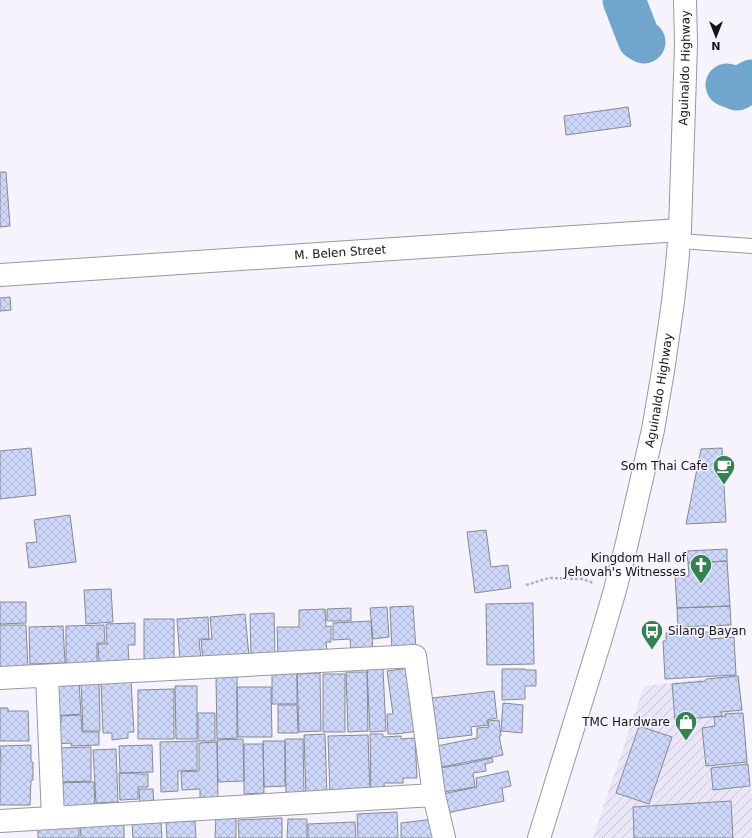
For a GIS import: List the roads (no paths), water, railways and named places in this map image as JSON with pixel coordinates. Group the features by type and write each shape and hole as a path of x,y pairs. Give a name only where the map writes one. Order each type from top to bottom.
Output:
{"street":[{"name":"Aguinaldo Highway","path":"539,838 615,590 653,430 673,302 680,236 686,44 685,0"},
{"name":"M. Belen Street","path":"0,275 680,236"},
{"path":"0,678 415,656 434,796 444,838"},
{"path":"47,676 52,818"},
{"path":"0,822 434,796"}],"lane":[{"path":"680,236 752,246"}],"waterway":[{"path":"624,0 639,39 644,42"},
{"path":"727,85 737,89 752,81"}],"place":[{"name":"Som Thai Cafe","path":"724,486"},
{"name":"Kingdom Hall of Jehovah's Witnesses","path":"701,584"},
{"name":"Silang Bayan","path":"652,650"},
{"name":"TMC Hardware","path":"686,742"}]}
